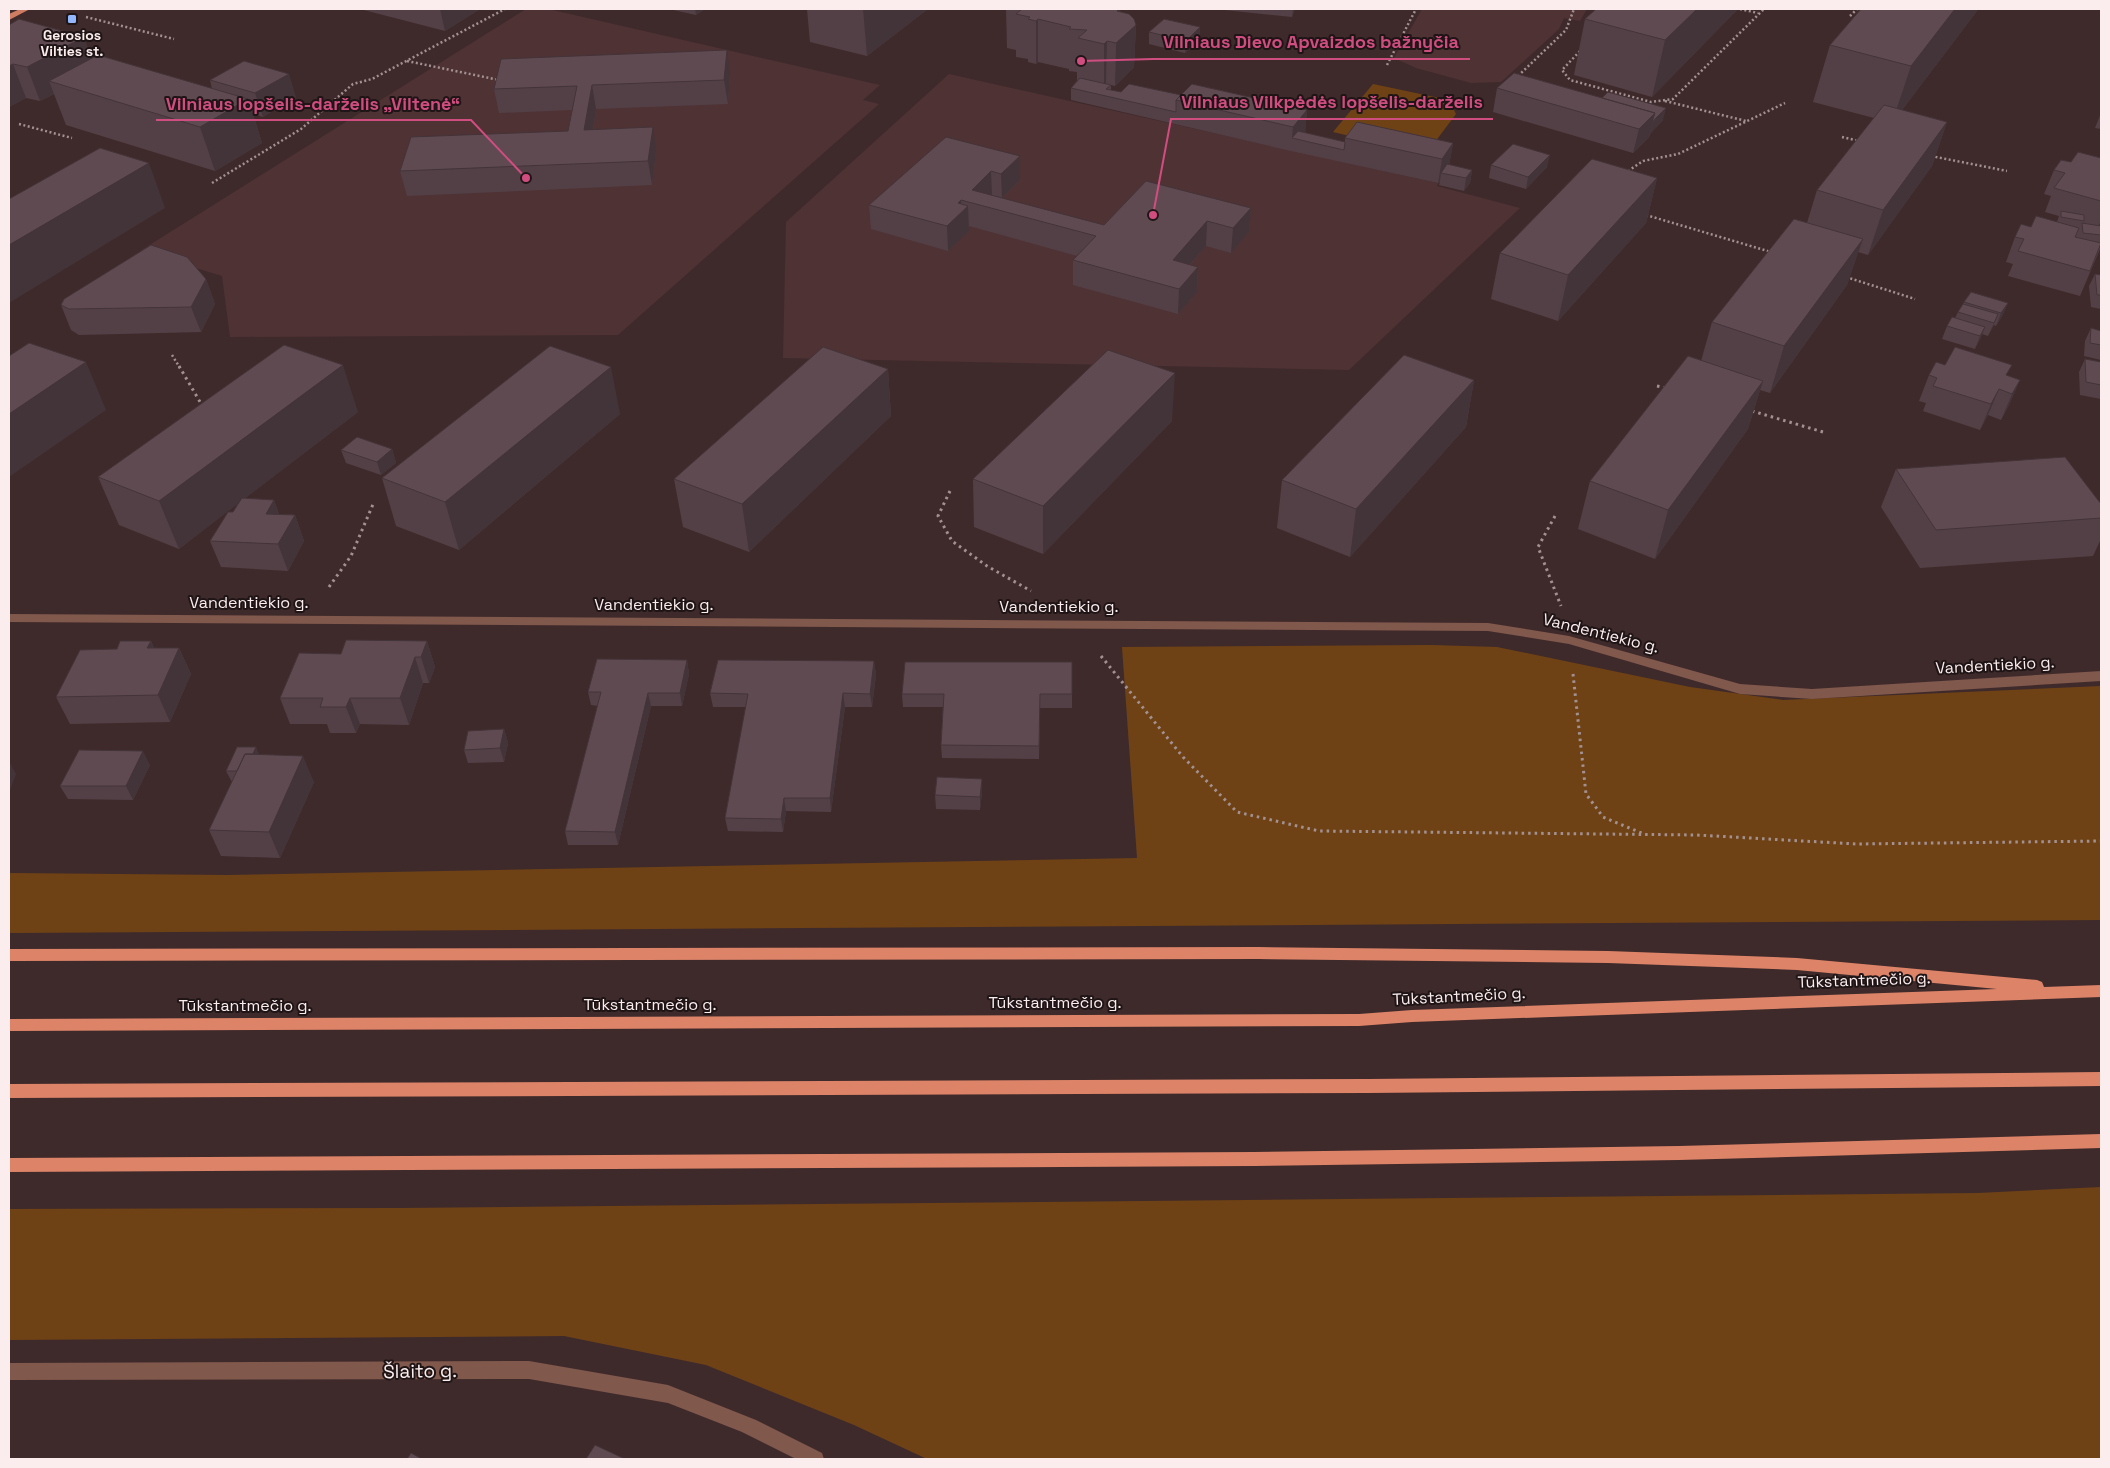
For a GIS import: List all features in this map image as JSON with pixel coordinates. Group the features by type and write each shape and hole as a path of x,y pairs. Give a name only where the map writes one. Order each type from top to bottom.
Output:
{"highway":[{"path":"9,955 1258,953 1608,957 1797,964 2098,991"},
{"name":"Tūkstantmečio g.","path":"9,1025 1359,1020 1412,1016 2098,991"},
{"path":"9,1091 1368,1086 2101,1079"},
{"path":"9,1165 1254,1159 1680,1152 2101,1141"}],"main road":[{"path":"9,18 26,9"}],"street":[{"name":"Vandentiekio g.","path":"9,618 1488,628 1569,640 1740,688 1812,694 2101,676"},
{"name":"Šlaito g.","path":"9,1372 529,1370 668,1394 749,1426 815,1459"}],"path":[{"path":"212,183 300,129 353,84 372,78 407,61 505,9"},
{"path":"1387,65 1416,9"},
{"path":"1512,82 1566,30 1574,9"},
{"path":"1740,9 1758,14"},
{"path":"1582,49 1562,70 1570,80 1651,102 1673,99 1764,9"},
{"path":"1850,16 1858,9"},
{"path":"86,17 174,38"},
{"path":"407,61 504,81"},
{"path":"1662,100 1746,121"},
{"path":"1627,172 1643,162 1678,154 1785,103"},
{"path":"19,124 72,138"},
{"path":"1842,137 1862,141"},
{"path":"1929,155 2007,171"},
{"path":"1645,215 1778,254"},
{"path":"1842,275 1915,300"},
{"path":"172,355 204,408"},
{"path":"1657,386 1673,389"},
{"path":"1747,409 1823,432"},
{"path":"950,491 938,516 952,541 987,566 1039,595"},
{"path":"329,588 351,556 374,502"},
{"path":"1569,640 1586,794 1603,817 1647,836"},
{"path":"1100,655 1183,757 1237,812 1319,831 1647,836 1697,835 1856,844 2101,841"}],"shaded area":[{"path":"526,9 548,9 880,85 863,100 879,104 618,335 230,337 222,276 140,251"},
{"path":"1422,9 1587,9 1580,21 1564,18 1559,29 1501,82 1471,83 1416,68 1394,58"},
{"path":"949,74 1438,183 1437,186 1520,208 1349,370 783,358 786,222"},
{"path":"1373,84 1449,100 1456,114 1426,154 1333,132"},
{"path":"1431,645 1497,647 1690,687 1783,700 2101,686 2101,920 9,933 9,873 227,875 1137,858 1122,647"},
{"path":"2101,1187 2101,1459 927,1459 854,1425 706,1365 564,1336 9,1340 9,1209 400,1208 1978,1193"}],"building":[{"path":"1022,9 1120,9 1117,11 1129,14 1134,19 1136,25 1116,43 1107,41 1104,44 1078,38 1087,30 1069,29 1071,27 1038,19 1036,21 1028,19 1030,17 1016,14"},
{"path":"1596,9 1697,9 1665,40 1585,19"},
{"path":"1861,9 1955,9 1911,66 1830,45"},
{"path":"19,19 84,37 27,67 13,64 9,66 9,25"},
{"path":"1164,19 1200,27 1186,41 1149,32"},
{"path":"727,50 724,80 592,85 584,130 653,127 648,161 400,171 411,137 568,131 577,86 494,89 501,59"},
{"path":"98,55 248,99 200,127 49,81"},
{"path":"244,61 289,74 255,93 210,80"},
{"path":"1514,73 1655,113 1639,129 1497,88"},
{"path":"1080,78 1111,85 1106,89 1121,92 1129,84 1181,95 1176,100 1176,112 1071,88"},
{"path":"1192,84 1307,110 1293,127 1176,100"},
{"path":"1608,92 1666,108 1652,122 1655,113 1602,98"},
{"path":"1884,105 1947,122 1883,210 1817,190"},
{"path":"1357,122 1453,143 1442,159 1345,138"},
{"path":"1298,131 1345,142 1344,150 1292,138"},
{"path":"946,137 1020,156 1001,174 991,171 972,190 1104,225 1146,181 1251,208 1233,228 1207,221 1173,260 1198,267 1179,289 1073,260 1096,236 961,200 958,203 968,206 947,226 869,205"},
{"path":"1513,144 1550,155 1528,177 1491,165"},
{"path":"100,148 149,163 9,245 9,199"},
{"path":"2078,152 2101,158 2101,201 2054,188 2065,173 2054,170 2061,160 2071,162"},
{"path":"1592,159 1657,178 1568,275 1500,253"},
{"path":"1447,164 1472,170 1466,178 1441,173"},
{"path":"2061,211 2084,215 2084,221 2061,217"},
{"path":"2036,216 2079,228 2075,237 2101,243 2090,271 2018,251 2024,239 2015,237 2021,224 2031,227"},
{"path":"1794,219 1863,239 1784,346 1712,322"},
{"path":"2082,223 2101,226 2101,235 2083,233"},
{"path":"151,245 187,257 206,279 191,307 69,309 61,305 64,299"},
{"path":"2095,274 2101,275 2101,295 2097,295"},
{"path":"1971,292 2008,303 2001,313 1964,302"},
{"path":"1963,304 1998,314 1994,323 1958,312"},
{"path":"1952,317 1985,327 1980,336 1947,326"},
{"path":"2091,328 2101,331 2101,345 2090,343"},
{"path":"29,343 86,362 9,414 9,356"},
{"path":"284,345 343,365 159,501 98,477"},
{"path":"550,346 611,367 445,502 382,478"},
{"path":"823,347 888,369 742,504 674,479"},
{"path":"1955,347 2012,365 2006,375 2020,380 2012,394 1999,389 1991,404 1933,386 1937,378 1929,375 1936,362 1945,365"},
{"path":"1108,350 1175,373 1043,506 973,479"},
{"path":"1404,355 1474,380 1356,509 1282,480"},
{"path":"1688,356 1763,381 1668,510 1590,481"},
{"path":"2085,359 2101,362 2101,385 2086,382"},
{"path":"357,437 392,449 377,462 341,450"},
{"path":"2065,457 2101,504 2101,518 1936,530 1896,469"},
{"path":"242,498 274,500 266,514 295,515 278,544 210,541 228,512 233,512"},
{"path":"346,640 427,641 421,657 415,657 400,698 350,698 346,707 320,707 323,698 280,698 299,653 341,654"},
{"path":"120,641 151,641 147,648 179,648 158,695 56,697 80,650 117,649"},
{"path":"597,659 687,660 680,693 648,693 615,832 565,831 601,692 588,692"},
{"path":"718,660 874,661 870,694 843,693 830,798 784,798 781,819 725,818 748,694 710,693"},
{"path":"905,662 1072,662 1072,694 1040,694 1039,746 941,745 944,694 902,694"},
{"path":"504,729 500,748 464,750 468,731"},
{"path":"237,747 256,747 253,754 245,754 237,771 226,771"},
{"path":"79,750 143,751 126,786 60,786"},
{"path":"245,754 303,756 269,832 209,830"},
{"path":"937,777 982,779 980,797 935,795"},
{"path":"595,1445 625,1459 586,1459"},
{"path":"411,1453 422,1459 407,1459"}],"place":[{"name":"Gerosios Vilties st.","path":"72,19"},
{"name":"Vilniaus Dievo Apvaizdos bažnyčia","path":"1081,61"},
{"name":"Vilniaus lopšelis-darželis „Viltenė“","path":"526,178"},
{"name":"Vilniaus Vilkpėdės lopšelis-darželis","path":"1153,215"}]}
